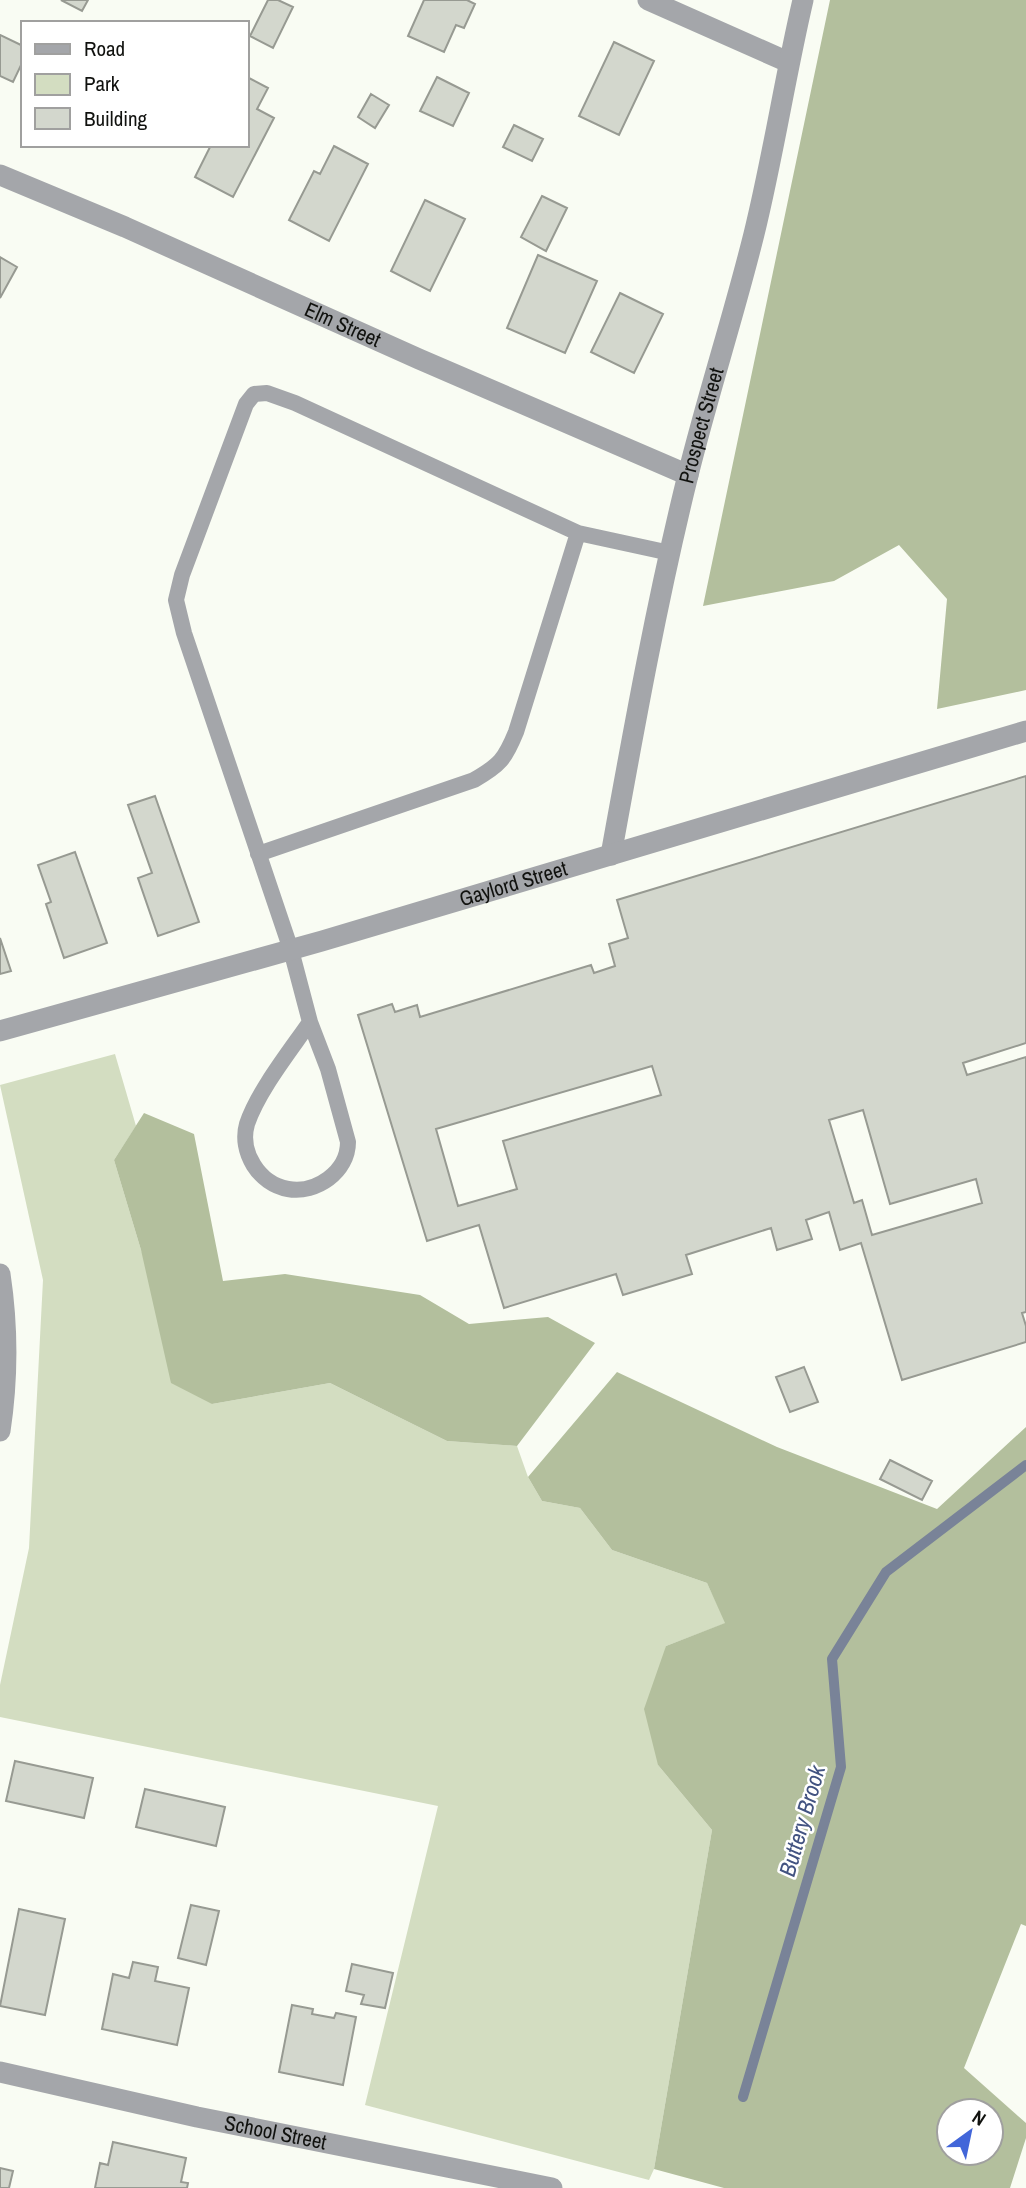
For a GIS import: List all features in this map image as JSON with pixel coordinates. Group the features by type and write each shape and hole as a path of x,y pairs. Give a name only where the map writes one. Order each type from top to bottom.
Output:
{"street":[{"path":"648,0 788,62"},
{"name":"Prospect Street","path":"611,855 637,708 670,553 688,475 754,231 803,0"},
{"name":"Elm Street","path":"0,175 125,227 419,359 688,475"},
{"name":"Gaylord Street","path":"0,1031 291,950 1026,731"},
{"path":"0,1274 7,1356 0,1431"},
{"name":"School Street","path":"0,2071 197,2117 552,2188"}],"lane":[{"path":"310,1023 253,1110 247,1126 246,1153 253,1165 264,1177 286,1189 312,1188 326,1181 336,1172 348,1151 348,1142 328,1069 310,1023 291,950 184,633 176,600 182,575 246,404 254,394 267,393 295,403 578,533 670,553"},
{"path":"258,854 474,780 494,769 506,755 516,732 578,533"}],"green space":[{"path":"830,0 1026,0 1026,690 937,709 947,599 899,545 834,581 703,606"},
{"path":"115,1054 136,1126 114,1160 141,1250 212,1404 330,1383 447,1441 517,1446 528,1477 542,1501 580,1508 612,1550 707,1583 726,1623 666,1646 658,1765 712,1830 654,2169 649,2180 365,2105 438,1806 0,1717 0,1685 29,1548 43,1280 0,1085"},
{"path":"144,1113 194,1134 223,1281 285,1274 420,1295 469,1324 548,1317 595,1343 517,1446 447,1441 330,1383 212,1404 171,1383 141,1250 114,1160"},
{"path":"617,1372 777,1447 937,1509 1026,1427 1026,1926 1021,1924 964,2068 997,2097 935,2097 935,2167 1005,2167 1005,2104 1026,2123 1026,2138 1010,2188 724,2188 654,2169 712,1830 658,1765 644,1709 666,1646 725,1623 707,1583 612,1550 580,1508 542,1501 528,1477"}],"building":[{"path":"61,0 88,0 82,11"},
{"path":"268,0 278,0 293,7 273,48 250,36"},
{"path":"424,0 467,0 475,4 464,28 456,25 444,52 408,36"},
{"path":"0,35 21,45 21,65 13,82 0,76"},
{"path":"614,42 654,61 619,135 579,116"},
{"path":"437,77 469,93 453,126 420,111"},
{"path":"248,78 268,88 257,109 274,118 233,197 195,177 210,147 248,147"},
{"path":"371,94 389,105 375,128 358,117"},
{"path":"514,125 543,139 532,161 503,147"},
{"path":"334,146 368,164 329,241 289,220 314,171 320,174"},
{"path":"542,196 567,208 546,251 521,237"},
{"path":"425,200 465,219 430,291 391,271"},
{"path":"538,255 597,281 565,353 507,328"},
{"path":"0,257 17,267 0,298"},
{"path":"620,293 663,314 634,373 591,352"},
{"path":"1026,776 1026,1043 963,1063 967,1075 1026,1057 1026,1312 1022,1313 1026,1326 1026,1342 902,1380 861,1243 840,1250 829,1212 806,1220 812,1239 777,1250 771,1228 686,1255 692,1274 623,1295 616,1274 504,1308 479,1225 427,1241 358,1015 392,1004 395,1012 417,1005 420,1017 591,965 594,973 615,966 609,944 628,938 617,900","holes":["652,1066 661,1095 503,1141 517,1189 458,1206 436,1129","863,1110 890,1204 976,1179 982,1203 872,1235 862,1200 854,1203 829,1120"]},
{"path":"155,796 199,922 158,936 138,878 152,873 128,805"},
{"path":"75,852 107,943 64,958 46,904 51,902 38,865"},
{"path":"0,938 11,971 0,974"},
{"path":"804,1367 818,1402 790,1412 776,1377"},
{"path":"890,1460 932,1481 922,1500 880,1479"},
{"path":"15,1761 93,1778 84,1818 6,1801"},
{"path":"145,1789 225,1807 216,1846 136,1827"},
{"path":"191,1905 219,1911 206,1965 178,1958"},
{"path":"19,1909 65,1919 45,2015 0,2006"},
{"path":"133,1962 158,1967 155,1981 189,1988 177,2045 102,2029 113,1974 129,1978"},
{"path":"352,1964 393,1973 385,2008 361,2004 364,1995 346,1991"},
{"path":"292,2005 313,2009 312,2014 334,2018 336,2013 356,2017 343,2085 279,2072"},
{"path":"113,2142 186,2158 181,2182 188,2183 187,2188 95,2188 100,2163 108,2165"},
{"path":"0,2168 13,2171 9,2188 0,2188"}],"waterway":[{"name":"Buttery Brook","path":"743,2097 841,1767 832,1659 886,1572 1026,1465"}]}
